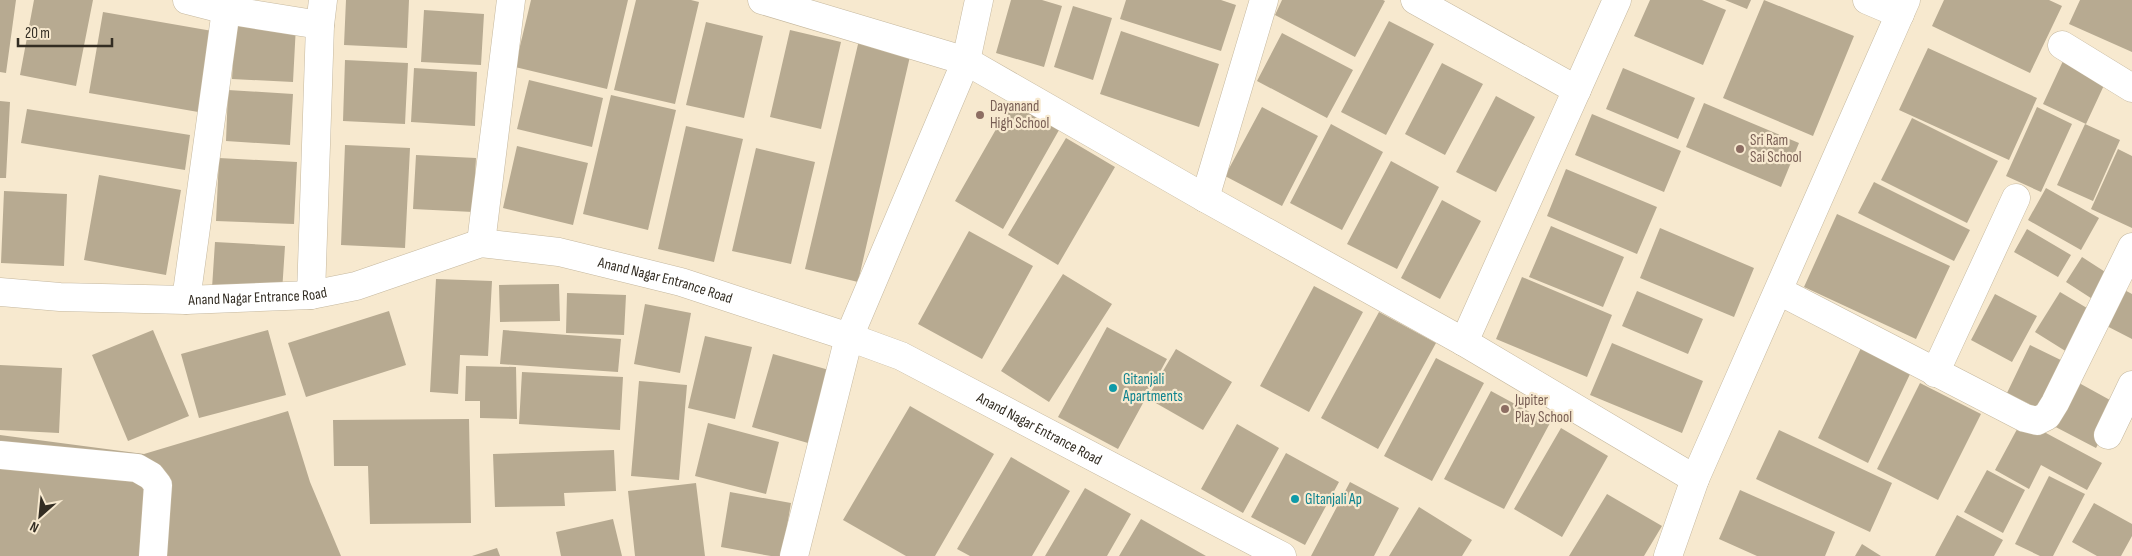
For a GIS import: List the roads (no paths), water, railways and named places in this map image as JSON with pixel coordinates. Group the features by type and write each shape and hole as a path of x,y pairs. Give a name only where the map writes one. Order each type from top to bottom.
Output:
{"street":[{"path":"187,0 226,10 321,12 311,295"},
{"path":"481,243 511,0"},
{"path":"762,0 966,61 1205,198 1464,342 1696,479"},
{"path":"794,556 849,337 966,61 979,0"},
{"path":"1205,198 1264,0"},
{"path":"1414,0 1577,90"},
{"path":"1464,342 1617,0"},
{"path":"1668,556 1696,479 1903,7 1866,0"},
{"path":"186,300 226,10"},
{"path":"2062,45 2132,88"},
{"path":"1935,372 2016,198"},
{"name":"Anand Nagar Entrance Road","path":"0,292 60,297 186,300 311,295 356,286 481,243 559,252 681,282 901,356 1282,556"},
{"path":"1779,291 2025,418 2037,421 2048,416 2132,247"},
{"path":"2108,435 2132,386"},
{"path":"0,455 137,468 151,476 158,485 153,556"}],"place":[{"name":"Dayanand High School","path":"980,115"},
{"name":"Sri Ram Sai School","path":"1740,149"},
{"name":"Gitanjali Apartments","path":"1113,388"},
{"name":"Jupiter Play School","path":"1505,409"},
{"name":"GItanjali Ap","path":"1295,499"}]}
